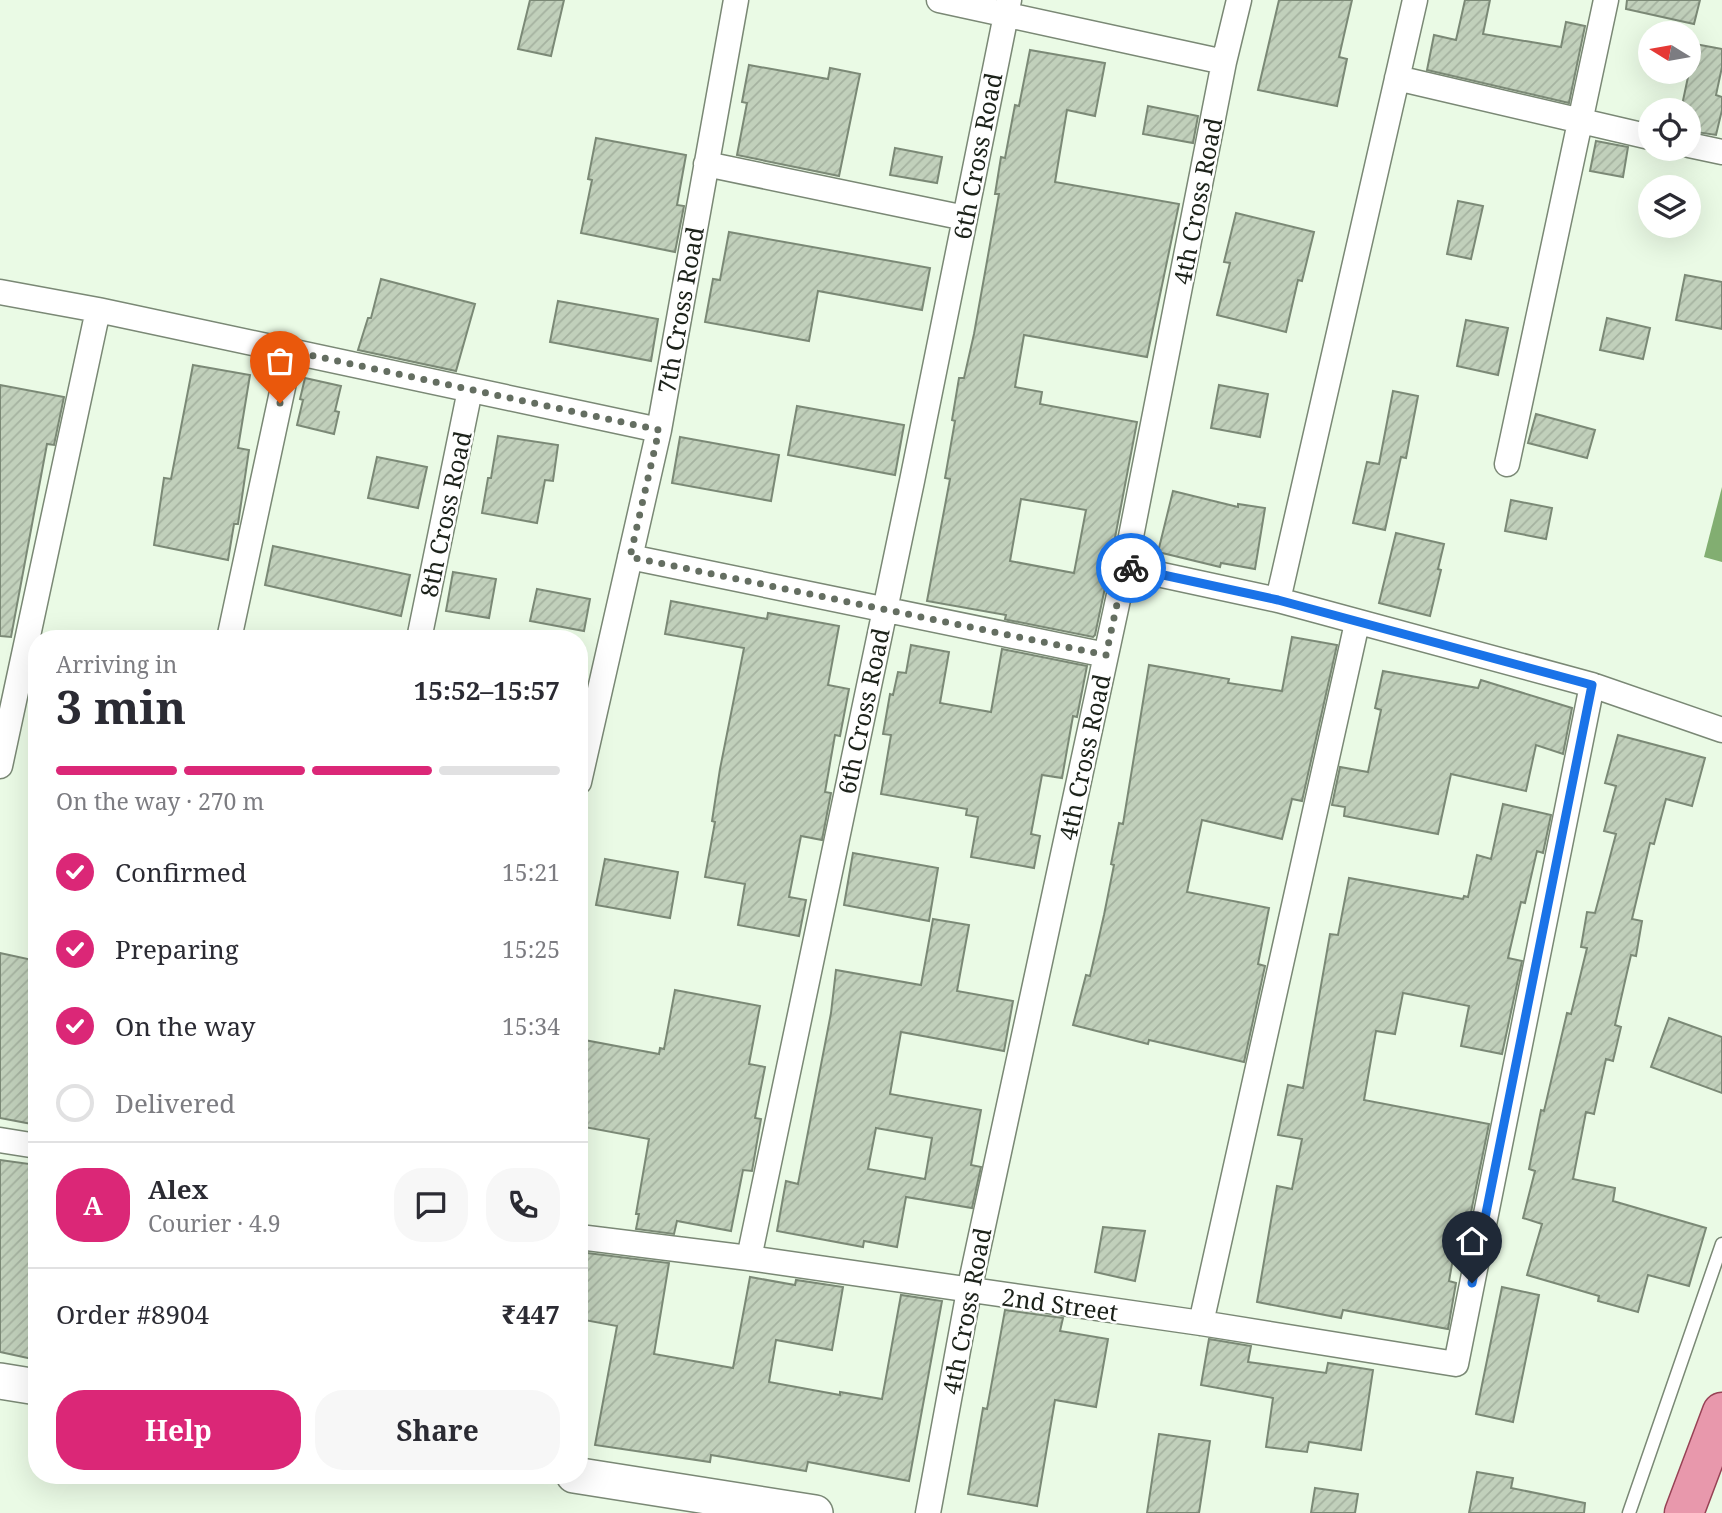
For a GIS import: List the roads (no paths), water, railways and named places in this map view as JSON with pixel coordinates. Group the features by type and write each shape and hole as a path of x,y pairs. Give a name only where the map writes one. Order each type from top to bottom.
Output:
{"main road":[{"path":"0,1381 28,1386"},
{"path":"1684,1513 1722,1412"},
{"path":"588,1478 743,1507 815,1513"}],"street":[{"name":"7th Cross Road","path":"588,742 659,430 736,0"},
{"path":"939,0 1007,6 1224,62"},
{"name":"4th Cross Road","path":"928,1513 969,1291 1125,567 1224,62 1239,0"},
{"path":"1278,600 1415,0"},
{"path":"1507,464 1606,0"},
{"name":"6th Cross Road","path":"748,1258 885,609 1007,6"},
{"path":"1397,78 1638,134"},
{"path":"1701,148 1722,152"},
{"path":"706,164 965,218"},
{"path":"0,292 98,310 659,430"},
{"path":"29,630 98,310"},
{"path":"231,630 291,351"},
{"name":"8th Cross Road","path":"421,630 470,390"},
{"path":"630,557 1106,655"},
{"path":"1125,567 1278,600 1592,685 1722,730"},
{"path":"1201,1323 1357,623"},
{"path":"0,766 28,636"},
{"name":"2nd Street","path":"588,1238 748,1258 1201,1323 1456,1364 1592,685"},
{"path":"0,1140 28,1145"}],"lane":[{"path":"1629,1513 1722,1244"}]}
